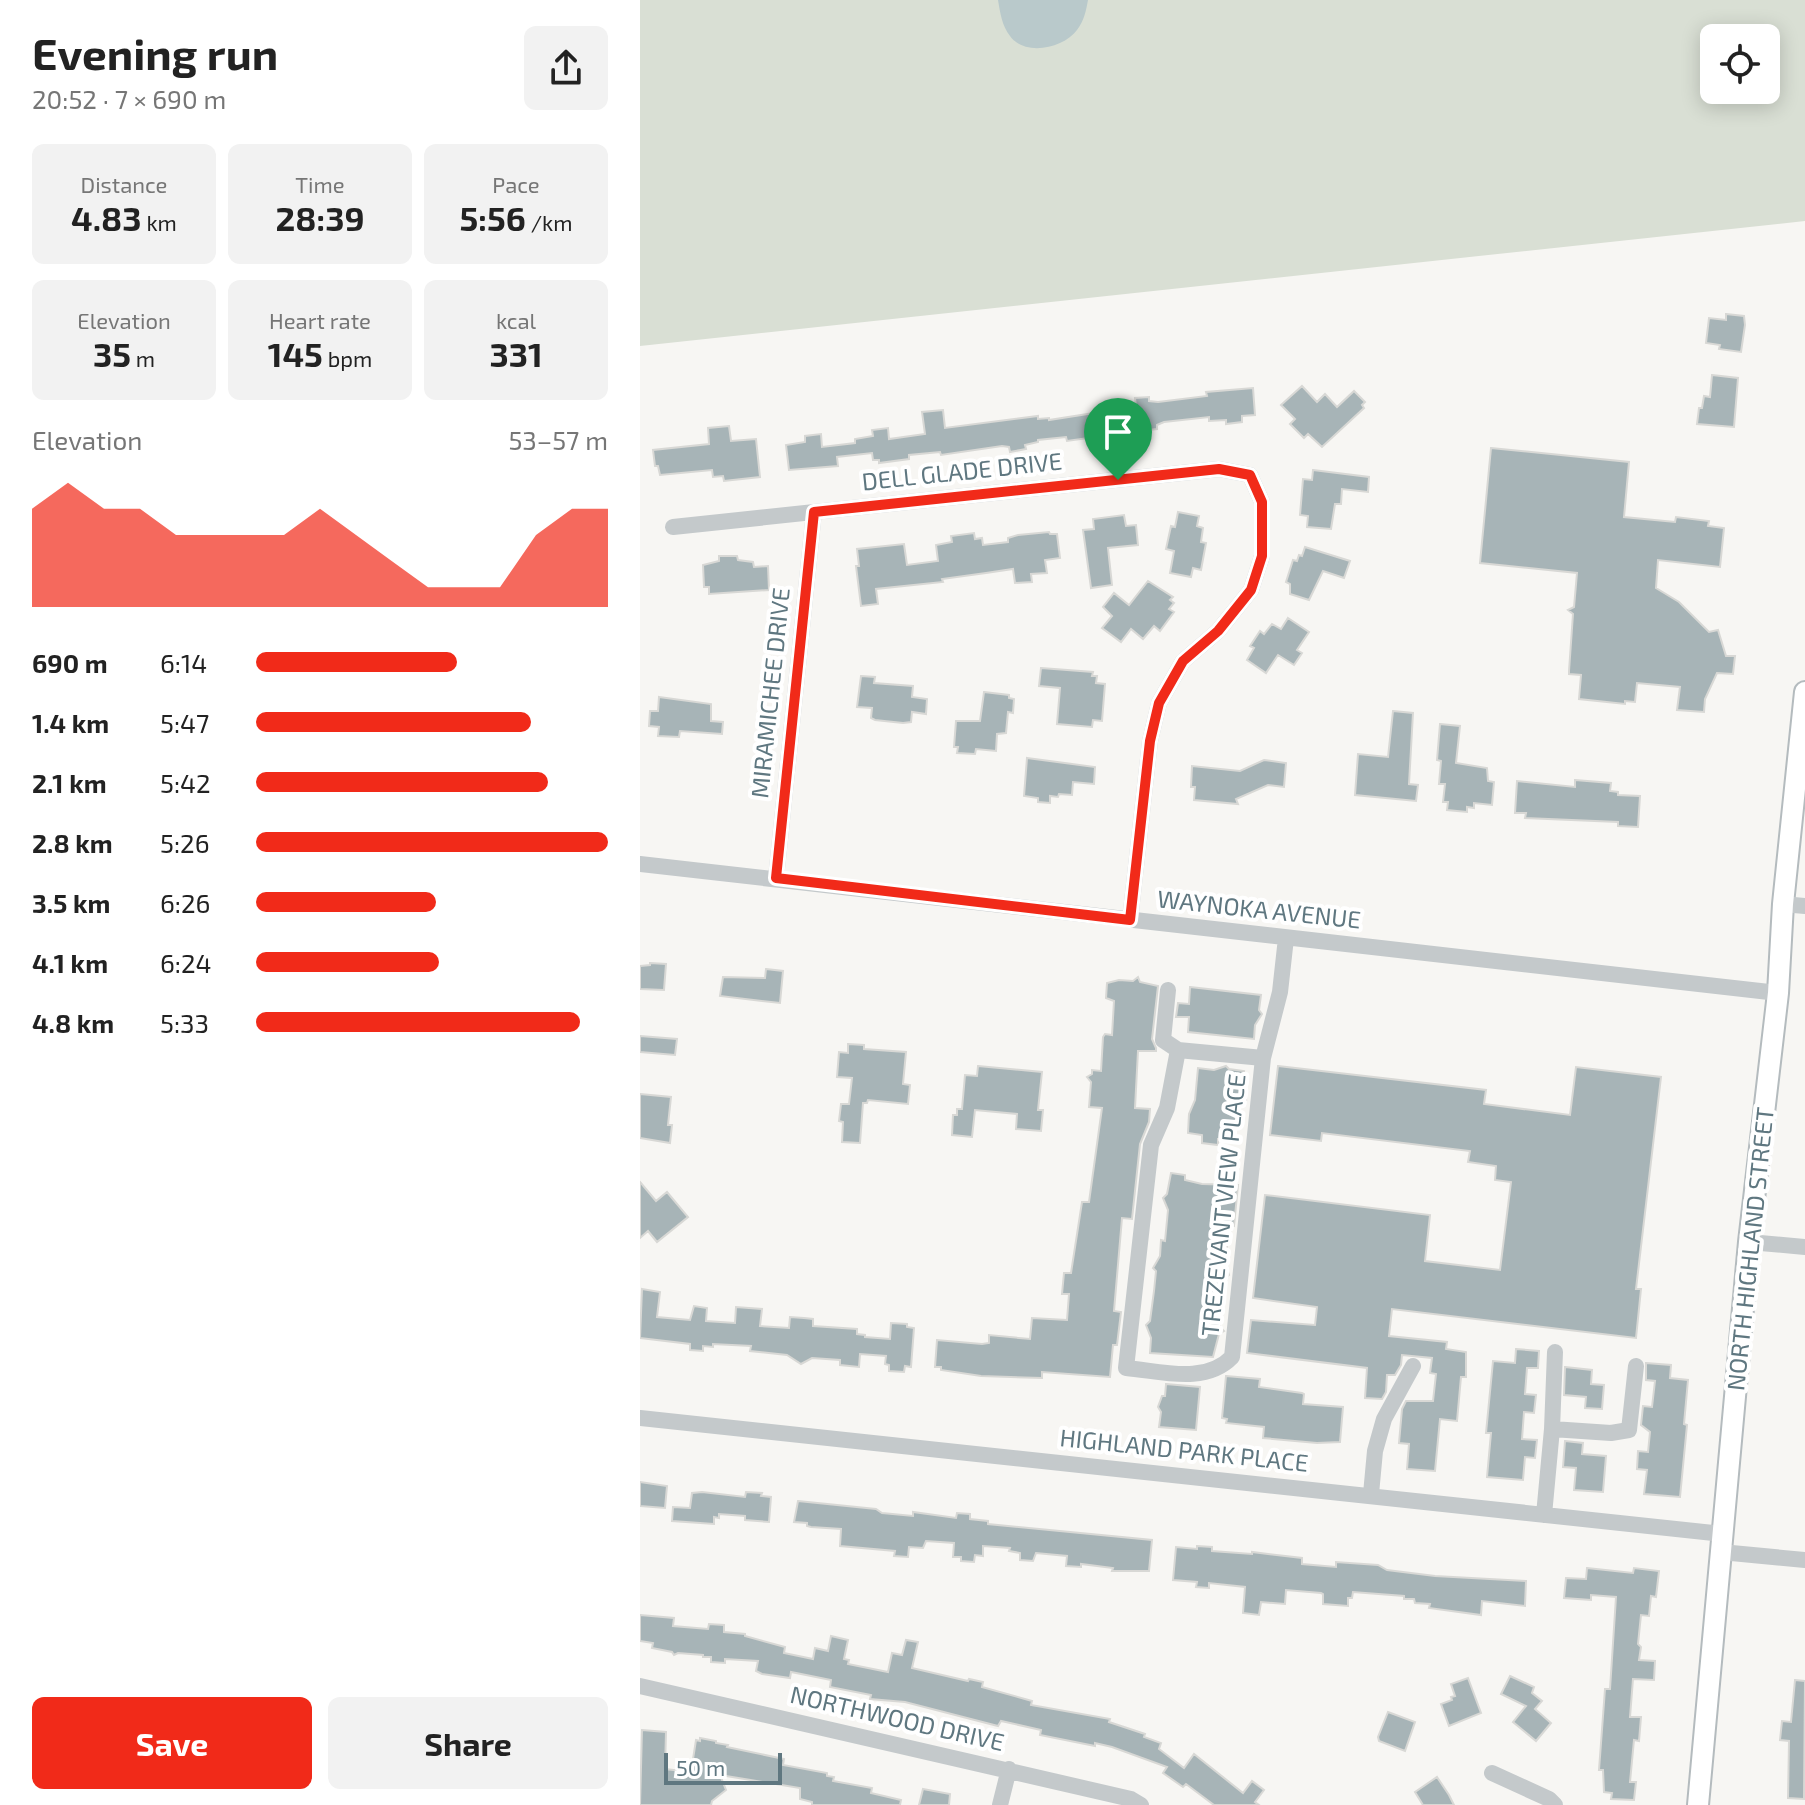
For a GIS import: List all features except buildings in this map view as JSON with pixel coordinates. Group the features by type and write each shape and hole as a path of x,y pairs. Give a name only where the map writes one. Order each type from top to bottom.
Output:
{"main road":[{"name":"NORTH HIGHLAND STREET","path":"1698,1805 1749,1242 1778,993 1783,904 1805,692"}],"street":[{"name":"DELL GLADE DRIVE","path":"673,527 1219,469 1250,475 1262,502 1262,556 1251,590 1218,631 1183,661 1159,703 1150,741 1130,920"},
{"name":"MIRAMICHEE DRIVE","path":"776,878 814,512"},
{"name":"WAYNOKA AVENUE","path":"640,864 1778,993"},
{"path":"1783,904 1805,906"},
{"name":"TREZEVANT VIEW PLACE","path":"1178,1050 1167,1108 1151,1145 1126,1368 1199,1375 1216,1370 1232,1357 1263,1058 1280,992 1286,938"},
{"path":"1168,990 1163,1040 1178,1050 1263,1058"},
{"path":"1749,1242 1805,1247"},
{"path":"1544,1515 1555,1352"},
{"path":"1371,1494 1375,1451 1384,1419 1413,1366"},
{"path":"1552,1429 1611,1433 1629,1430 1636,1366"},
{"name":"HIGHLAND PARK PLACE","path":"640,1418 1371,1494 1544,1515 1722,1543 1805,1560"},
{"name":"NORTHWOOD DRIVE","path":"640,1686 1009,1769 1131,1799 1141,1805"},
{"path":"1000,1805 1009,1769"},
{"path":"1492,1773 1549,1799 1555,1805"}],"shaded area":[{"path":"640,0 1805,0 1805,221 640,346"},
{"path":"998,0 1088,0 1081,23 1071,36 1054,45 1034,48 1017,43 1010,36 1003,23"}],"route":[{"path":"1219,469 1250,475 1262,502 1262,556 1251,590 1218,631 1183,661 1159,703 1150,741 1130,920 776,878 814,512 1118,480 1219,469"}]}
